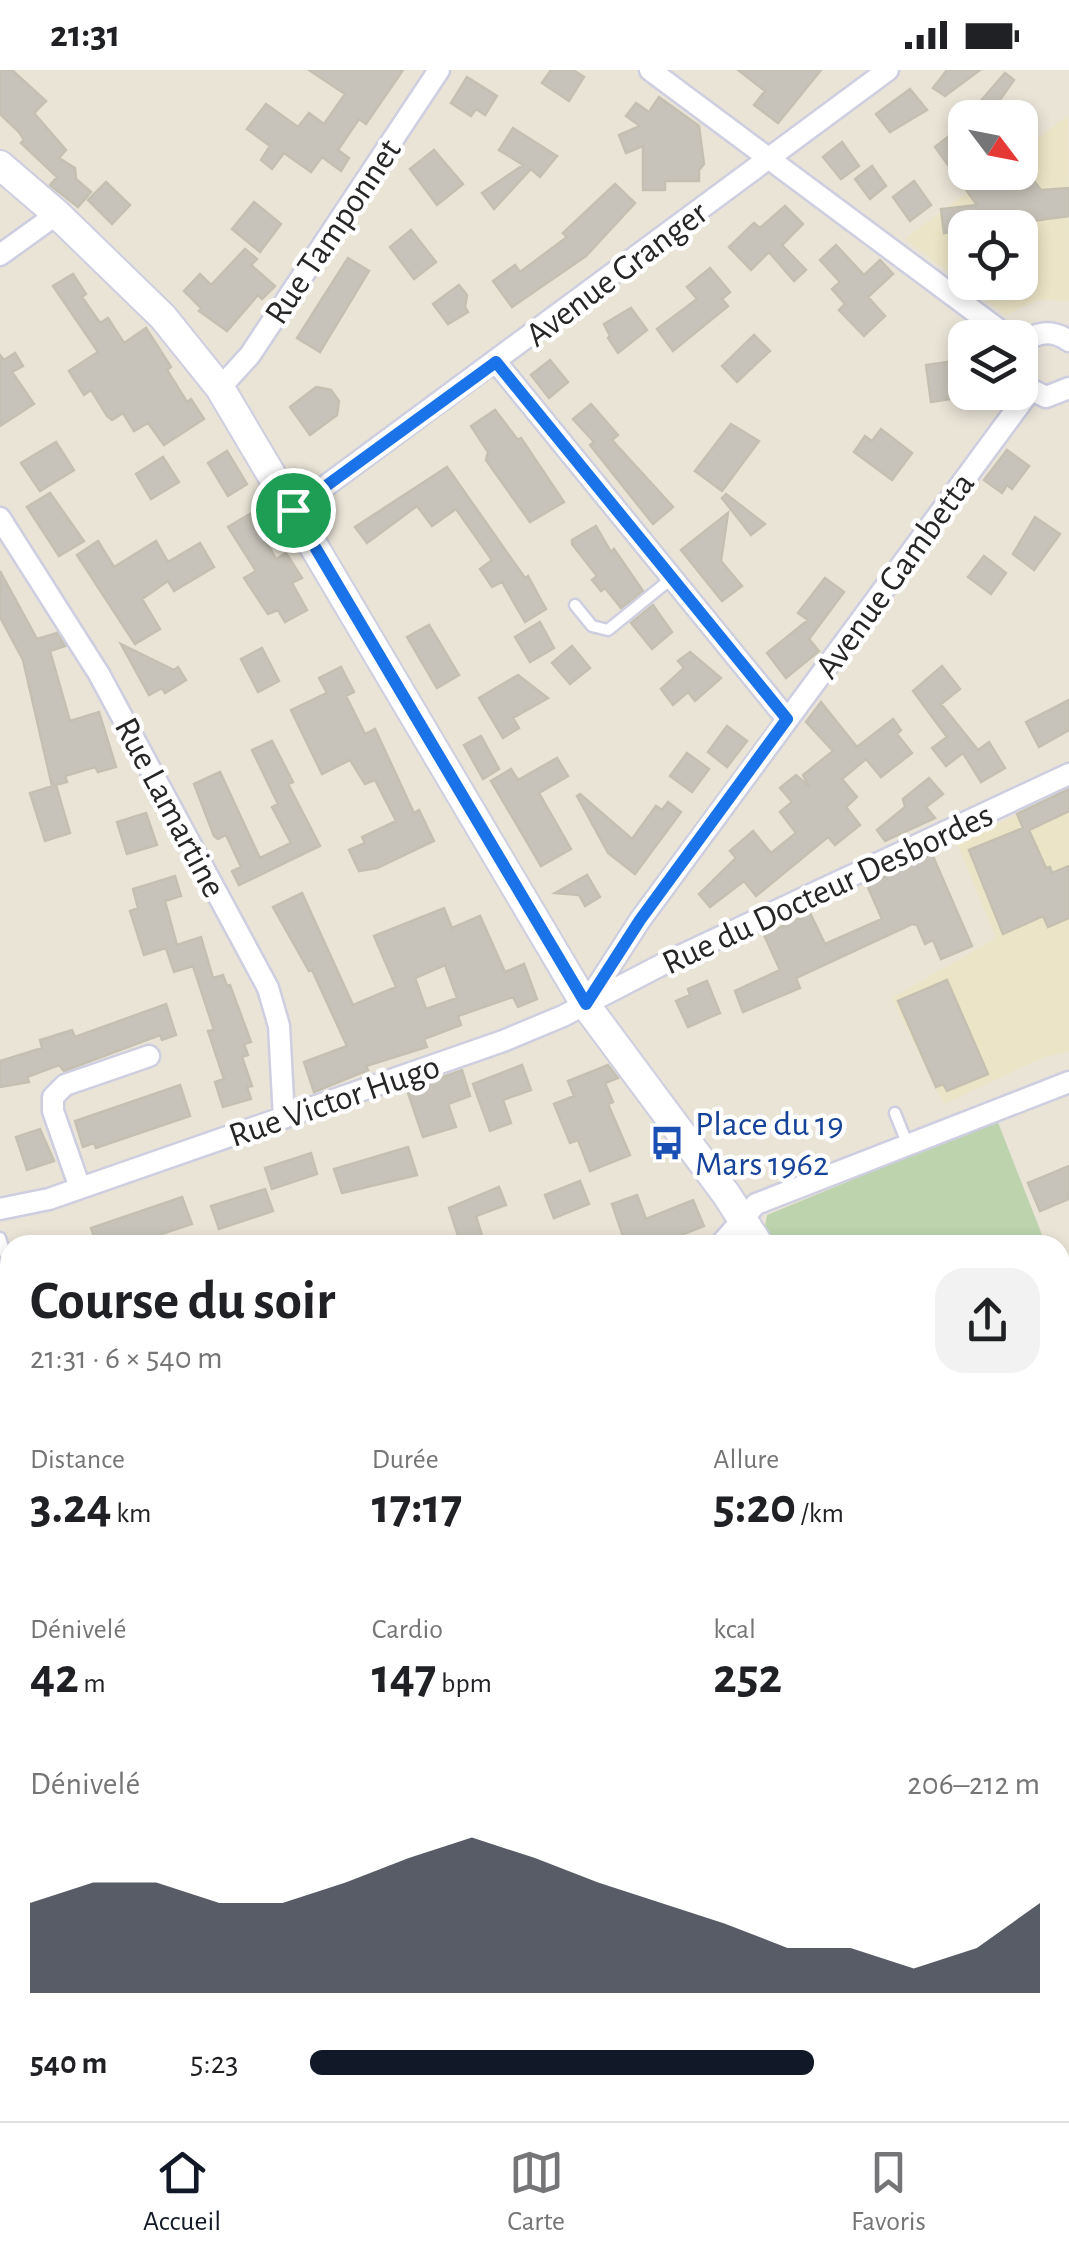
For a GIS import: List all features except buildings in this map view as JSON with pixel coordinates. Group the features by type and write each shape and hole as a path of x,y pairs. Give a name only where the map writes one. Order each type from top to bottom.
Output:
{"street":[{"name":"Rue Tamponnet","path":"220,388 250,355 440,70"},
{"path":"650,70 986,320"},
{"name":"Avenue Granger","path":"293,510 888,70"},
{"path":"0,166 57,214 163,316 220,388 586,1004 753,1235"},
{"path":"0,255 57,214"},
{"path":"1038,335 1043,332 1068,340"},
{"path":"496,362 787,719"},
{"path":"1038,392 1052,396 1069,388"},
{"name":"Avenue Gambetta","path":"586,1004 640,920 1008,410"},
{"name":"Rue Lamartine","path":"0,518 99,674 268,988 279,1026 284,1118"},
{"name":"Rue du Docteur Desbordes","path":"586,1004 1069,774"},
{"name":"Rue Victor Hugo","path":"0,1210 49,1200 284,1118 503,1040 586,1004"},
{"path":"80,1188 53,1111 53,1096 65,1085 149,1056"},
{"path":"728,1235 756,1204 1069,1082"}],"lane":[{"path":"575,605 592,626 608,630 672,578"},
{"path":"895,1113 907,1143"}],"shaded area":[{"path":"1068,115 1069,301 1038,300 1038,210 948,210 948,271 905,239 970,190 1038,190 1038,138"},
{"path":"986,300 1038,300 1006,315"},
{"path":"1069,790 1069,1052 1044,1057 944,1104 892,998 996,938 957,843"}],"green space":[{"path":"997,1120 1042,1235 770,1235 765,1227 767,1215"}],"place":[{"name":"Place du 19 Mars 1962","path":"667,1143"}],"route":[{"path":"496,362 787,719 640,920 586,1004 565,969 293,510 496,362"}]}
